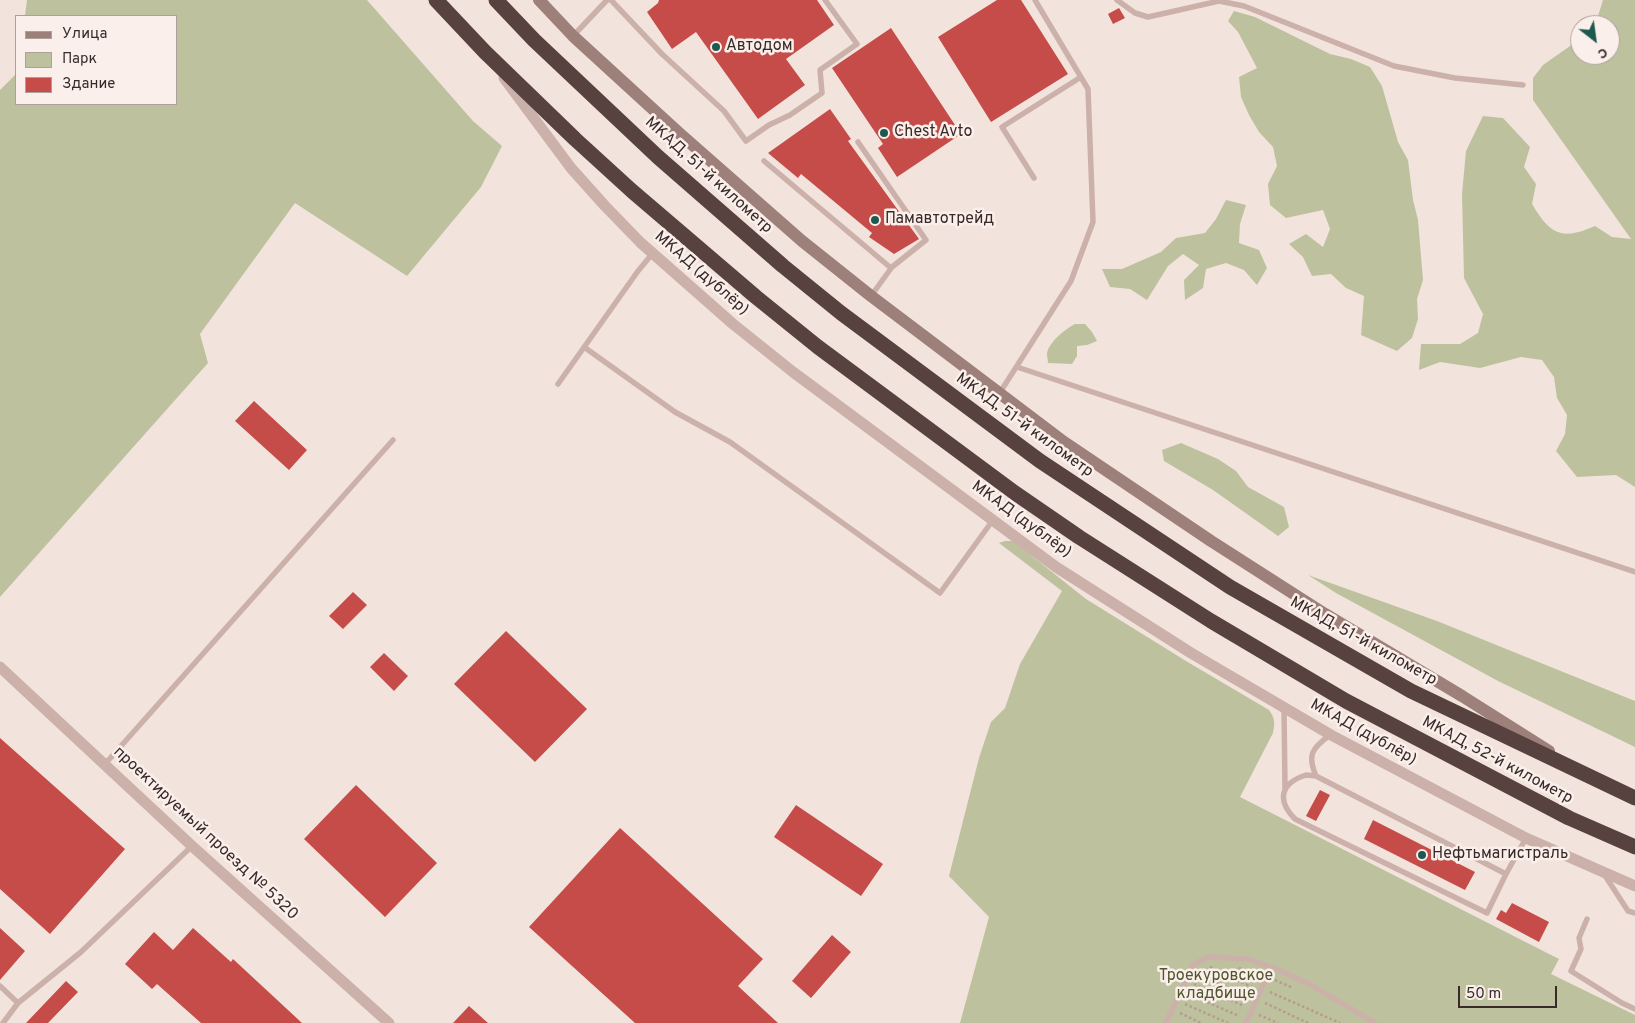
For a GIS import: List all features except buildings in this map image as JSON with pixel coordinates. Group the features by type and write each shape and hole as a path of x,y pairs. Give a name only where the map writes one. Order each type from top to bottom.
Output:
{"highway":[{"path":"436,0 486,52"},
{"name":"МКАД, 51-й километр","path":"496,0 534,40 658,157 783,266 840,313 1040,461 1230,587 1411,691 1600,783"},
{"name":"МКАД, 52-й километр","path":"486,52 632,191 756,297 826,353 1014,493 1211,621 1346,701 1569,818 1635,847"},
{"path":"1600,783 1635,798"}],"street":[{"path":"539,0 573,36 802,241 871,296 1064,442 1211,541 1325,614 1462,696 1600,783"},
{"name":"МКАД (дублёр)","path":"486,52 571,168 605,206 653,253 733,324 793,372 992,520 1064,572 1191,653 1330,735 1526,838 1635,886"},
{"name":"проектируемый проезд № 5320","path":"0,667 192,846 389,1023"}],"lane":[{"path":"573,36 609,0 662,54 724,111 746,141 769,125 790,116 822,93 820,70 857,44 825,0"},
{"path":"999,394 1071,281 1092,222 1088,89 1035,0"},
{"path":"1117,0 1135,13 1148,17 1219,1 1244,6 1394,66 1455,78 1523,85"},
{"path":"1034,178 1002,127 1081,77"},
{"path":"858,142 926,240 891,268 871,296"},
{"path":"764,161 891,268"},
{"path":"558,384 638,271 653,253"},
{"path":"584,347 675,412 730,442 940,593 992,520"},
{"path":"1017,367 1635,572"},
{"path":"105,764 393,440"},
{"path":"1284,707 1285,789 1283,800 1287,811 1295,819 1487,913 1526,838"},
{"path":"1316,776 1310,763 1312,752 1319,743 1330,735"},
{"path":"1285,789 1294,779 1306,775 1316,776 1506,874"},
{"path":"2,1023 18,1002 81,952 192,846"},
{"path":"1603,872 1628,910 1635,913"},
{"path":"1587,919 1579,938 1581,949 1571,971 1622,1004 1635,1009"},
{"path":"1166,1023 1193,964 1208,957 1249,959 1271,967 1311,985 1376,1023"},
{"path":"1247,1022 1271,967"},
{"path":"0,986 18,1002"}],"path":[{"path":"1198,962 1340,1023"},
{"path":"1186,980 1278,1023"},
{"path":"1181,990 1247,1022"},
{"path":"1177,1000 1228,1023"},
{"path":"1172,1010 1201,1023"}],"green space":[{"path":"27,0 367,0 473,121 502,146 481,187 407,276 295,203 200,334 208,363 0,597 0,90 15,75 15,105 178,105 178,15 25,15"},
{"path":"1603,0 1635,0 1635,487 1616,475 1577,477 1556,451 1565,434 1567,415 1557,398 1554,377 1542,360 1521,357 1480,368 1440,362 1419,370 1421,344 1460,344 1478,333 1483,314 1464,278 1462,194 1466,151 1483,116 1503,118 1530,147 1524,167 1536,184 1532,204 1538,214 1551,228 1565,234 1583,231 1595,226 1612,237 1631,239 1533,100 1533,78 1543,65 1570,46 1570,65 1620,65 1620,15 1598,15"},
{"path":"1234,11 1255,17 1330,54 1351,59 1370,67 1382,86 1398,142 1408,160 1413,200 1418,220 1423,280 1417,299 1418,319 1412,338 1397,351 1361,335 1364,296 1346,288 1331,274 1312,276 1303,257 1289,244 1306,234 1323,247 1330,229 1323,210 1286,218 1270,205 1268,184 1277,166 1273,147 1259,132 1241,97 1239,77 1257,68 1238,32 1228,21"},
{"path":"1226,200 1246,205 1240,224 1239,243 1259,250 1267,268 1257,285 1244,270 1226,263 1206,269 1203,288 1185,300 1184,280 1199,265 1183,254 1168,266 1147,300 1130,289 1110,287 1102,269 1122,269 1161,252 1176,238 1205,233 1216,219"},
{"path":"1075,324 1085,324 1097,341 1077,346 1077,356 1072,364 1048,363 1047,354 1050,345"},
{"path":"1181,443 1218,459 1236,471 1248,487 1284,507 1289,527 1278,536 1213,490 1164,461 1162,450"},
{"name":"Троекуровское кладбище","path":"1013,541 1086,599 1269,710 1274,721 1273,733 1240,797 1559,959 1551,974 1635,1015 1635,1023 960,1023 989,917 949,876 979,758 991,722 1005,708 1020,664 1062,591 999,543"},
{"path":"1308,575 1437,621 1635,701 1635,747 1498,681 1336,593"}],"place":[{"name":"Автодом","path":"716,47"},
{"name":"Chest Avto","path":"884,133"},
{"name":"Памавтотрейд","path":"875,220"},
{"name":"Нефтьмагистраль","path":"1422,855"}]}
